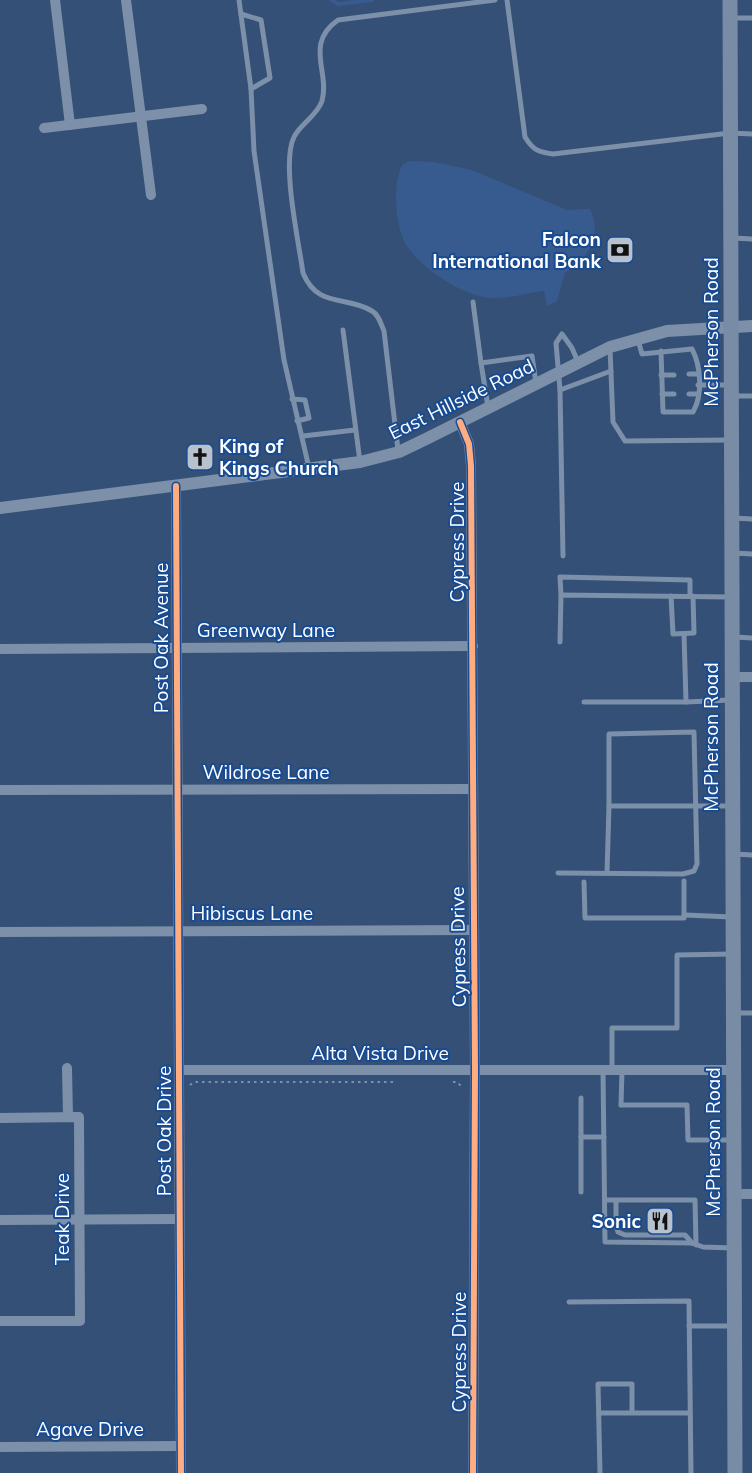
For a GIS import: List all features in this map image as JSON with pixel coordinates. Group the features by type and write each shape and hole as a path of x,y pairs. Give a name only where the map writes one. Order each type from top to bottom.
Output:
{"main road":[{"name":"McPherson Road","path":"730,0 732,1070 735,1473"}],"street":[{"path":"54,0 70,125"},
{"path":"126,0 151,195"},
{"path":"44,128 202,109"},
{"name":"East Hillside Road","path":"0,508 360,462 398,452 610,347 667,331 752,326"},
{"name":"Cypress Drive","path":"460,422 469,444 471,466 475,1070 473,1473"},
{"name":"Post Oak Avenue","path":"176,486 177,790"},
{"name":"Greenway Lane","path":"0,649 473,646"},
{"path":"731,677 752,677"},
{"name":"Wildrose Lane","path":"0,790 472,789"},
{"name":"Post Oak Drive","path":"177,790 181,1473"},
{"name":"Hibiscus Lane","path":"0,932 473,930"},
{"name":"Teak Drive","path":"0,1321 80,1321 80,1220 68,1068"},
{"name":"Alta Vista Drive","path":"179,1070 732,1070"},
{"path":"0,1118 73,1117"},
{"path":"734,1194 752,1194"},
{"path":"0,1220 179,1219"},
{"name":"Agave Drive","path":"0,1447 180,1446"}],"lane":[{"path":"239,0 251,88 254,151 284,360 309,468"},
{"path":"398,452 384,331 380,319 373,311 320,295 309,286 303,274 289,168 290,150 294,136 321,102 324,88 319,57 320,44 329,26 338,20 495,0"},
{"path":"506,0 525,137 532,148 540,153 553,154 730,134 752,134"},
{"path":"241,14 261,20 270,78 251,88"},
{"path":"730,18 752,18"},
{"path":"730,238 752,240"},
{"path":"473,302 488,408"},
{"path":"343,330 354,430 360,462"},
{"path":"564,556 560,371 556,355 556,343 562,334 572,348 578,362"},
{"path":"638,339 642,354 692,348 698,360 699,402 693,412 663,412 661,352"},
{"path":"610,347 613,422 625,441 730,440"},
{"path":"482,363 532,356 536,384"},
{"path":"560,390 611,371"},
{"path":"689,374 698,374"},
{"path":"662,375 674,375"},
{"path":"698,385 752,396"},
{"path":"662,394 674,394"},
{"path":"690,394 698,394"},
{"path":"292,399 305,400 308,418 297,421"},
{"path":"303,436 354,430"},
{"path":"731,518 752,519"},
{"path":"731,553 752,554"},
{"path":"560,642 560,577 690,580 694,633 673,634 671,596"},
{"path":"561,595 731,596"},
{"path":"684,634 686,702"},
{"path":"731,637 752,638"},
{"path":"584,702 731,700"},
{"path":"558,873 683,874 694,871 697,864 697,806 694,732 609,734 608,873"},
{"path":"609,806 732,806"},
{"path":"732,854 752,855"},
{"path":"684,881 685,915"},
{"path":"584,882 585,918 684,918 685,915 732,916"},
{"path":"732,954 677,955 676,1028 612,1028 612,1070 604,1137 605,1242 694,1244 734,1248"},
{"path":"732,1013 752,1013"},
{"path":"612,1070 621,1106 688,1105 688,1140 733,1140"},
{"path":"581,1192 582,1098"},
{"path":"581,1137 604,1137"},
{"path":"605,1200 695,1200 694,1244"},
{"path":"616,1200 618,1232 625,1235 685,1235 694,1244"},
{"path":"569,1302 689,1301 690,1473"},
{"path":"689,1326 734,1326"},
{"path":"600,1473 598,1384 632,1384 632,1412"},
{"path":"599,1412 690,1413"}],"path":[{"path":"188,1089 190,1084 194,1082 398,1082"},
{"path":"447,1082 457,1082 463,1087 464,1096"}],"water":[{"path":"409,161 434,162 472,170 567,210 590,209 594,219 594,238 586,254 565,273 557,301 547,306 544,291 504,298 491,298 467,292 439,277 416,257 402,236 397,209 396,191 399,173 402,165"}],"waterway":[{"path":"332,0 338,4 372,0"}],"cycle path":[{"path":"460,422 469,444 471,466 475,1070 473,1473"},
{"path":"176,486 181,1473"}],"place":[{"name":"Falcon International Bank","path":"620,250"},
{"name":"King of Kings Church","path":"200,457"},
{"name":"Sonic","path":"660,1221"}]}
